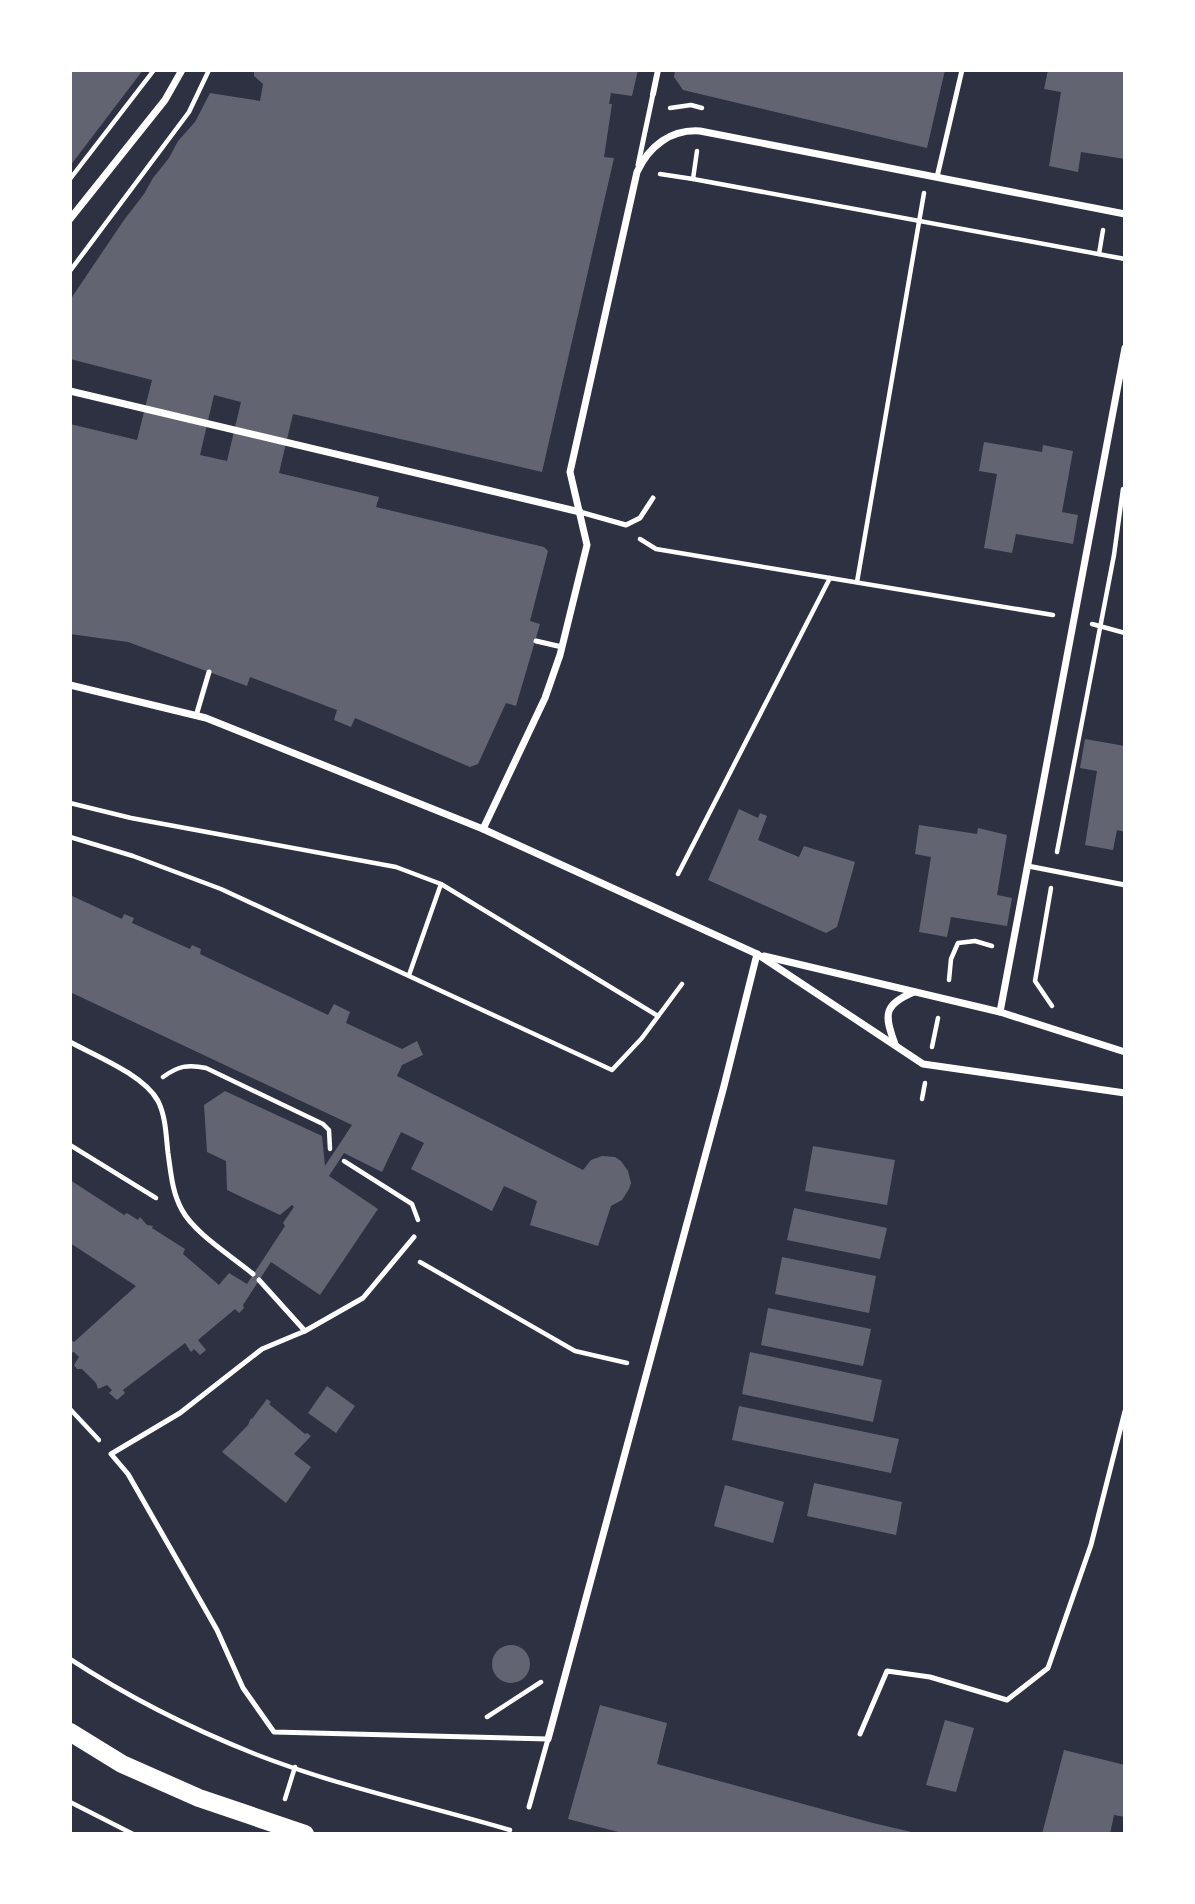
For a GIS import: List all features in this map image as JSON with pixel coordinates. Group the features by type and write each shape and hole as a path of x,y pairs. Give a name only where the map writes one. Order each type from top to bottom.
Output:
{"main road":[{"path":"70,1732 122,1764 199,1798 305,1834"}],"street":[{"path":"70,219 160,105 182,70"},
{"path":"653,94 657,70"},
{"path":"483,829 545,698 562,647 587,545 570,472 637,172 643,159 663,140 674,134 696,130 1125,214"},
{"path":"1000,1012 1125,348"},
{"path":"70,391 580,513"},
{"path":"70,685 196,716 483,829 757,954 923,1064 1125,1093"},
{"path":"757,954 1000,1012 1125,1052"},
{"path":"548,1739 757,954"},
{"path":"895,1045 887,1023 887,1011 898,999 915,992"}],"lane":[{"path":"937,177 962,70"},
{"path":"637,172 653,94"},
{"path":"580,513 626,525 640,518 653,498"},
{"path":"536,640 562,647"},
{"path":"196,716 209,672"},
{"path":"1028,866 1125,885"},
{"path":"70,1042 117,1067 149,1089 163,1115 174,1192 183,1212 253,1274"},
{"path":"414,1237 363,1298 305,1331 262,1349 180,1413 111,1454 128,1474 216,1630 243,1688 274,1732 548,1739 530,1807"},
{"path":"259,1280 305,1331"},
{"path":"860,1734 887,1671 930,1678 1007,1700 1048,1668 1091,1545 1125,1411"}],"path":[{"path":"70,179 154,70"},
{"path":"70,271 189,112 209,70"},
{"path":"857,582 928,175"},
{"path":"693,179 1125,259"},
{"path":"1060,1011 1053,1006 1035,981 1114,555 1124,483"},
{"path":"626,525 656,550 1075,619 1124,633"},
{"path":"678,874 830,578"},
{"path":"70,803 131,818 396,867 441,884 657,1016"},
{"path":"70,837 133,856 222,889 612,1070 642,1038 682,984"},
{"path":"410,975 441,884"},
{"path":"922,1099 953,951 963,940 1040,956"},
{"path":"948,979 959,983"},
{"path":"149,1089 174,1068 188,1065 206,1068 323,1124 329,1130 330,1149"},
{"path":"70,1145 189,1219"},
{"path":"344,1161 412,1204 418,1219 414,1237"},
{"path":"402,1251 575,1351 628,1363"},
{"path":"70,1409 111,1454"},
{"path":"70,1659 110,1685 256,1754 510,1830"},
{"path":"460,1735 546,1678"},
{"path":"70,1802 134,1834"}],"building":[{"path":"70,70 143,70 70,166"},
{"path":"254,70 638,70 632,96 611,93 609,104 612,104 604,157 614,158 542,472 293,414 279,473 379,497 376,507 544,547 548,551 530,621 540,624 516,706 506,703 478,764 470,767 355,718 351,727 334,720 337,710 250,677 247,686 128,642 70,634 70,424 137,440 152,380 70,359 70,300 169,158 178,141 195,122 210,93 260,101 263,84 254,76","holes":["214,395 241,402 227,461 200,455"]},
{"path":"675,70 945,70 927,148 683,90 674,77"},
{"path":"1048,70 1125,70 1125,159 1081,152 1078,172 1049,166 1061,92 1044,89"},
{"path":"984,442 1042,452 1043,445 1073,451 1062,512 1078,515 1073,544 1016,534 1012,553 984,548 997,474 979,471"},
{"path":"1085,739 1125,746 1125,832 1117,830 1113,850 1085,845 1097,771 1080,768"},
{"path":"739,809 758,818 760,813 767,816 758,840 799,857 804,846 855,862 837,927 826,933 708,880"},
{"path":"919,825 977,834 978,828 1007,835 997,895 1012,898 1007,926 951,917 947,937 919,932 931,857 915,854"},
{"path":"70,895 122,919 124,914 134,918 132,923 190,949 192,945 201,949 200,954 328,1015 334,1004 350,1012 346,1023 402,1049 417,1041 423,1055 402,1065 397,1076 583,1170 591,1160 602,1156 615,1157 628,1171 631,1183 622,1200 611,1206 598,1246 530,1225 537,1201 504,1186 492,1211 411,1169 424,1143 401,1132 382,1172 344,1153 329,1176 378,1209 320,1295 271,1262 243,1305 244,1308 239,1313 235,1309 198,1340 206,1350 200,1355 194,1349 191,1352 185,1343 123,1390 125,1393 117,1400 109,1393 112,1390 107,1385 98,1389 96,1383 82,1369 77,1369 74,1365 79,1357 74,1352 70,1353 70,1339 74,1342 136,1286 70,1243 70,1180 124,1215 127,1213 138,1220 140,1217 147,1225 153,1226 152,1228 185,1249 183,1254 219,1285 229,1273 247,1284 285,1226 283,1223 294,1207 292,1205 280,1215 227,1190 226,1161 207,1152 204,1105 225,1091 322,1136 325,1166 352,1125 70,992"},
{"path":"813,1146 895,1160 887,1205 805,1191"},
{"path":"794,1208 887,1228 880,1259 787,1240"},
{"path":"782,1257 876,1276 869,1313 775,1294"},
{"path":"768,1308 871,1329 863,1366 761,1345"},
{"path":"750,1352 882,1380 873,1422 742,1394"},
{"path":"327,1386 355,1406 336,1433 308,1413"},
{"path":"267,1399 271,1402 269,1404 311,1436 294,1454 311,1467 286,1503 222,1452 248,1425"},
{"path":"739,1406 899,1439 891,1473 732,1440"},
{"path":"814,1483 902,1502 896,1535 807,1516"},
{"path":"725,1485 784,1502 773,1543 714,1526"},
{"path":"511,1645 524,1651 530,1664 524,1677 511,1683 498,1677 492,1664 498,1651"},
{"path":"600,1705 667,1723 657,1764 920,1834 626,1834 568,1819"},
{"path":"945,1720 974,1728 956,1792 926,1785"},
{"path":"1064,1750 1125,1765 1125,1817 1114,1815 1110,1834 1042,1834"}]}
